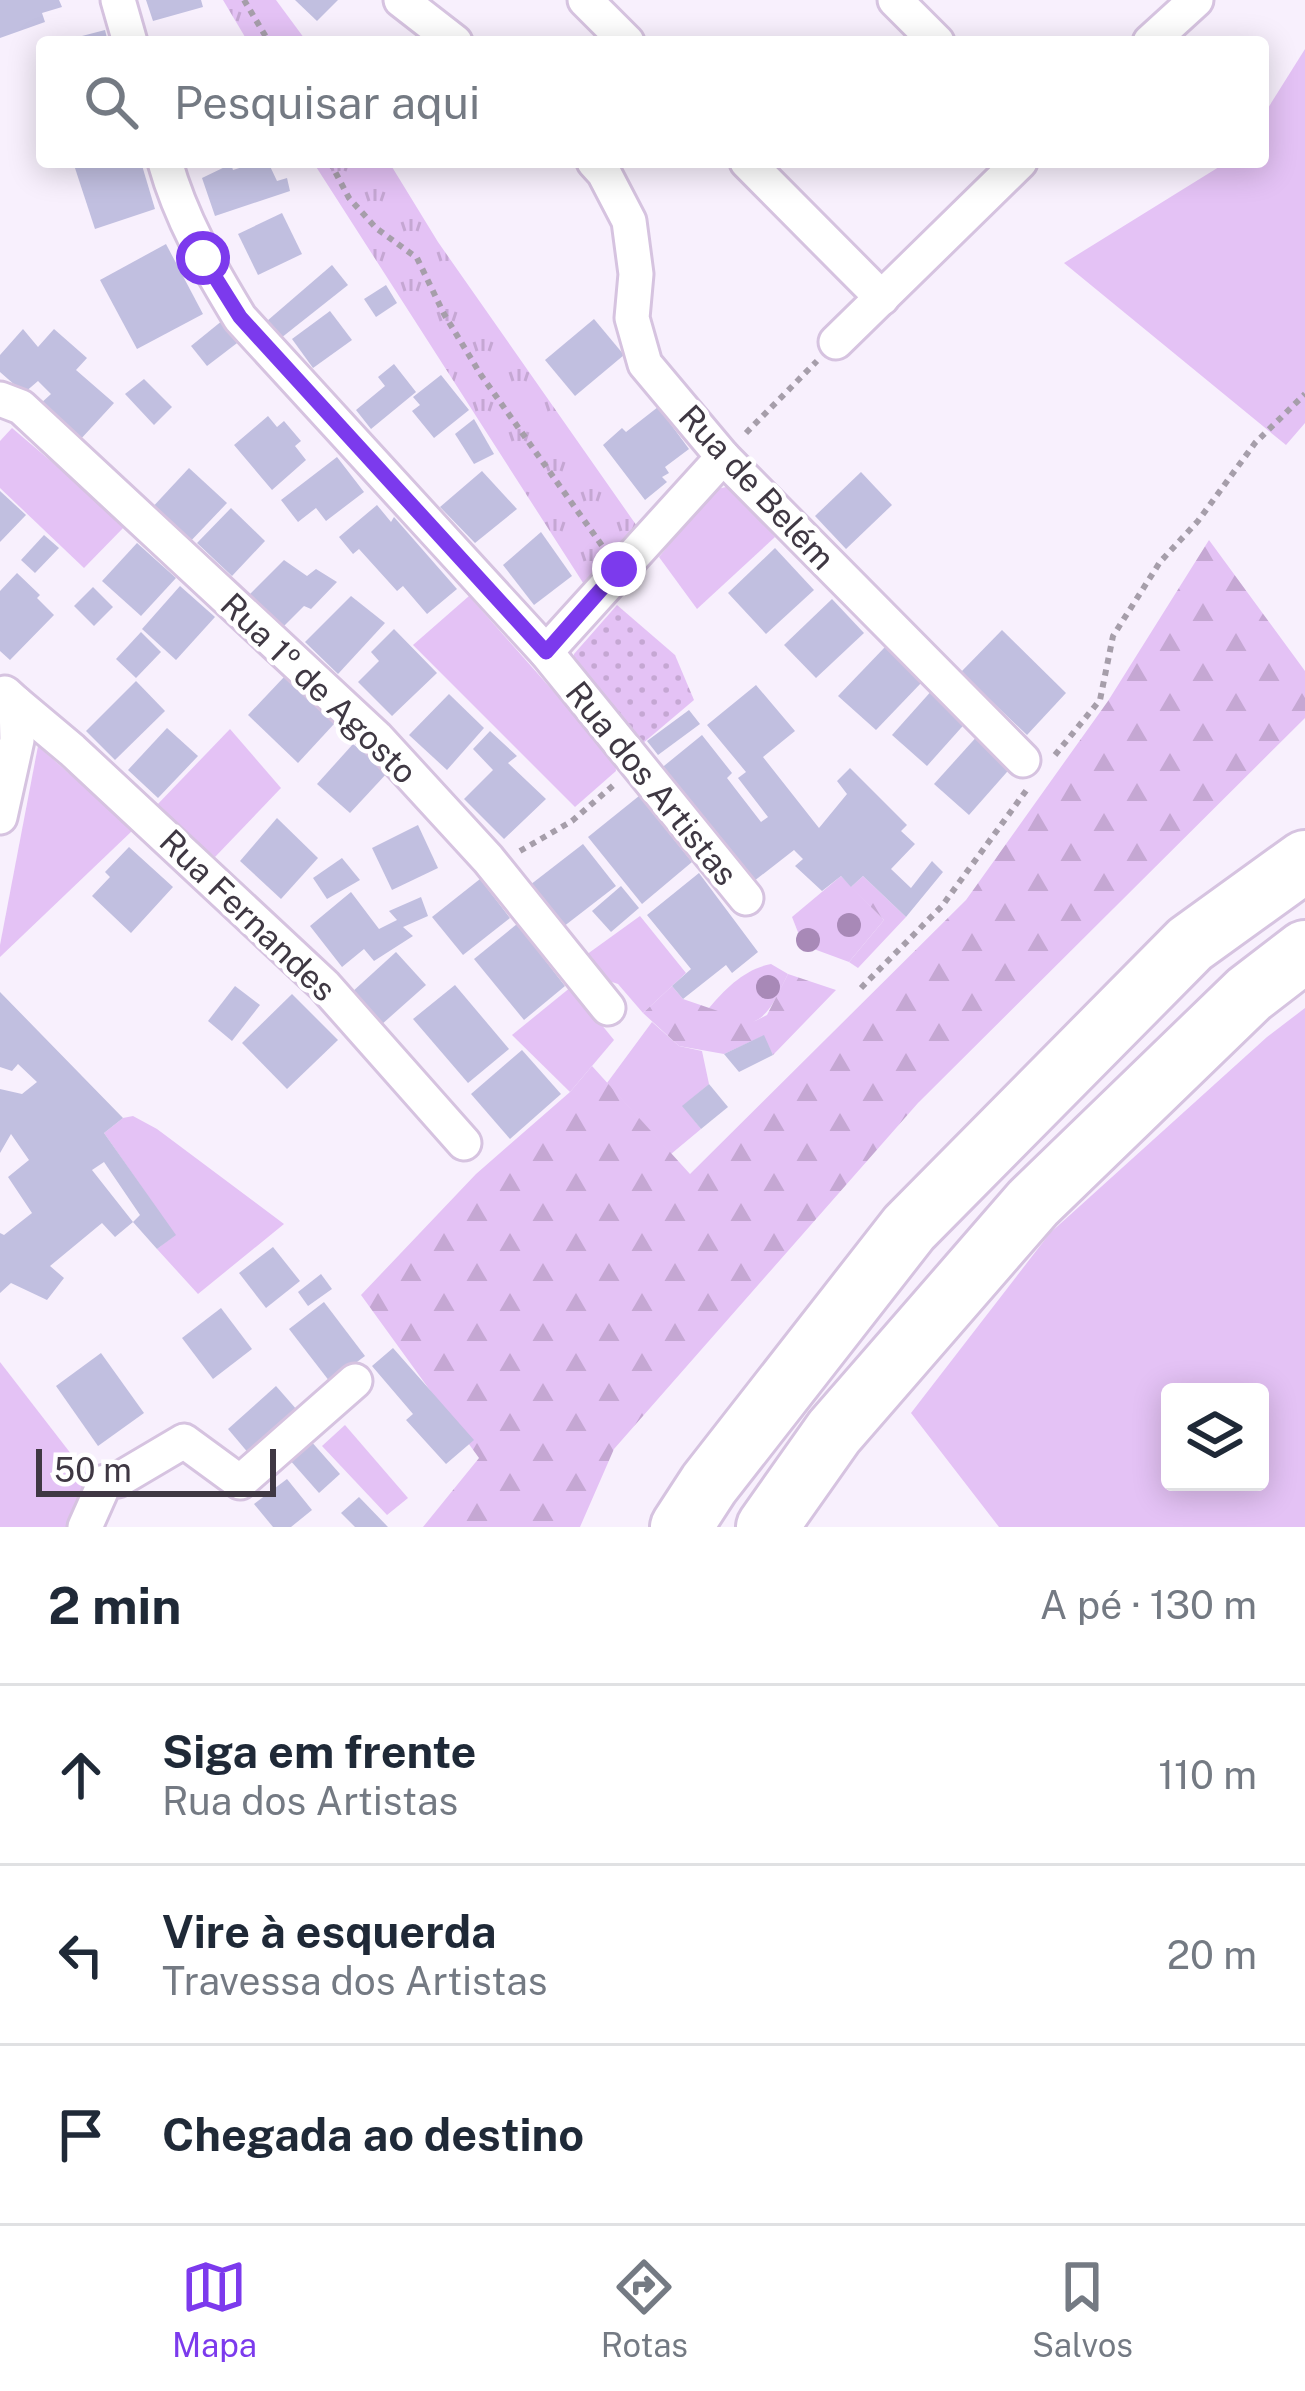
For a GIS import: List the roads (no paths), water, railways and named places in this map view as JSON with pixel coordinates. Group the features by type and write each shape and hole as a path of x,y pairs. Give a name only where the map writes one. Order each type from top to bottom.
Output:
{"highway":[{"path":"682,1527 709,1484 909,1228 1190,944 1305,861"},
{"path":"767,1527 834,1432 1033,1203 1249,994 1305,951"}],"street":[{"path":"118,0 128,36"},
{"path":"401,0 447,36"},
{"path":"585,0 621,36"},
{"path":"895,0 931,36"},
{"path":"1157,36 1196,0"},
{"name":"Rua dos Artistas","path":"166,168 203,258 240,317 546,652 746,898"},
{"name":"Rua de Belém","path":"599,168 629,221 637,274 632,318 645,364 724,457 1037,765"},
{"path":"752,168 882,298"},
{"path":"836,341 1015,168"},
{"name":"Rua 1º de Agosto","path":"0,399 21,407 376,737 494,867 608,1008"},
{"path":"546,652 724,457"},
{"path":"0,817 17,740 8,695"},
{"name":"Rua Fernandes","path":"8,695 324,985 464,1143"},
{"path":"85,1527 105,1482 118,1480 184,1441 240,1482 355,1382"}]}
